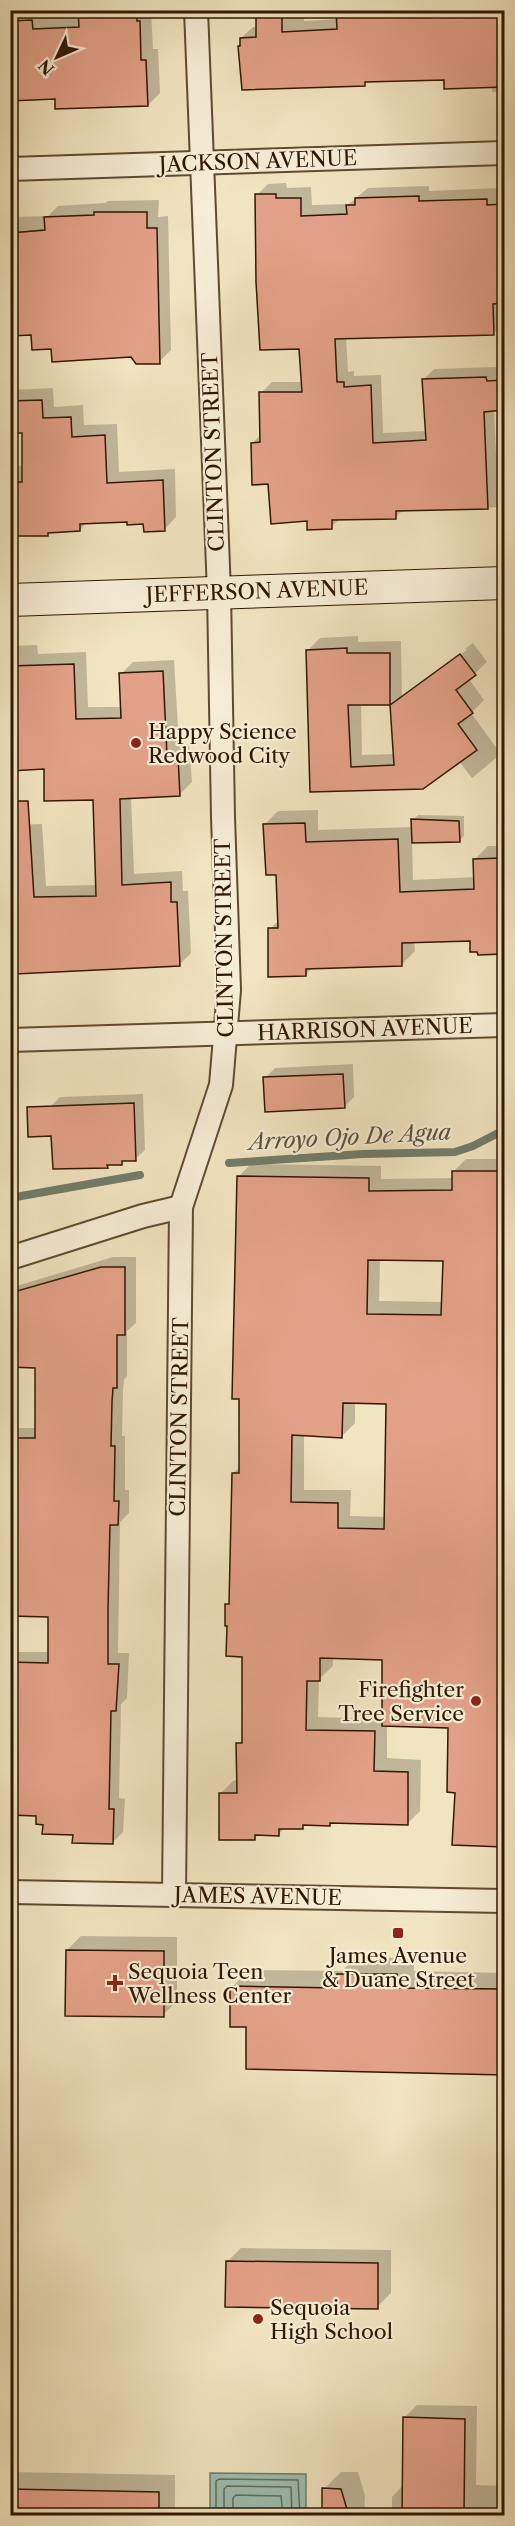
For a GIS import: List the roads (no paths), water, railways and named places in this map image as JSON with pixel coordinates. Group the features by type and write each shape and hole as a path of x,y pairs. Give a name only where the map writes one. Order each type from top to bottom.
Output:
{"main road":[{"name":"JEFFERSON AVENUE","path":"10,600 504,584"}],"street":[{"name":"CLINTON STREET","path":"174,1895 181,1207 221,1085 227,1034 228,990 219,592 196,10"},
{"name":"JACKSON AVENUE","path":"10,169 504,153"},
{"name":"HARRISON AVENUE","path":"10,1040 504,1025"},
{"path":"10,1258 143,1216 181,1207"},
{"name":"JAMES AVENUE","path":"10,1892 504,1901"}],"water":[{"path":"210,2473 306,2474 306,2515 210,2515"}],"waterway":[{"name":"Arroyo Ojo De Agua","path":"229,1163 363,1154 455,1152 473,1146 504,1130"},
{"name":"Arroyo Ojo De Agua","path":"10,1198 140,1175"}],"place":[{"name":"Happy Science Redwood City","path":"136,743"},
{"name":"Firefighter Tree Service","path":"476,1701"},
{"name":"James Avenue & Duane Street","path":"398,1933"},
{"name":"Sequoia Teen Wellness Center","path":"115,1983"},
{"name":"Sequoia High School","path":"258,2319"}]}
